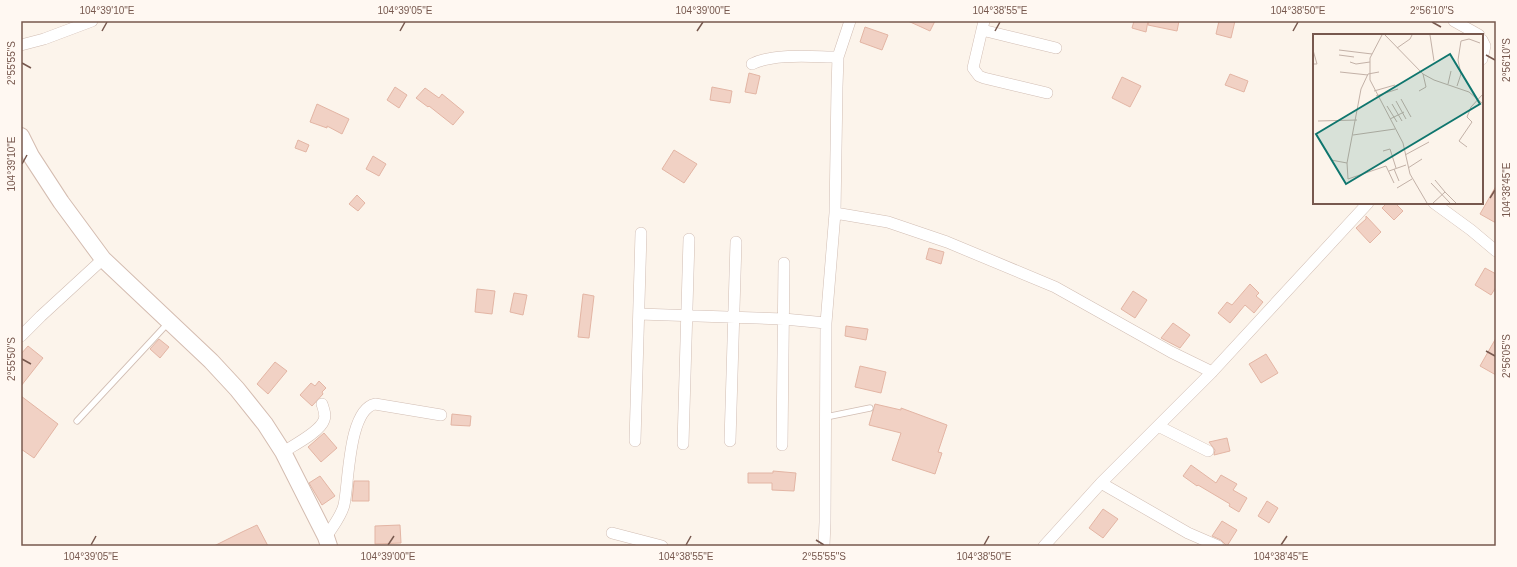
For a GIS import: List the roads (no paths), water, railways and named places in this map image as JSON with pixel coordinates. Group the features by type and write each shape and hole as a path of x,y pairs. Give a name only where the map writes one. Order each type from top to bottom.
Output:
{"street":[{"path":"21,45 44,39 92,21"},
{"path":"824,546 826,522 826,323 834,213 838,57 850,21"},
{"path":"1454,21 1477,34"},
{"path":"1047,93 984,78 977,74 974,68 983,26 1056,48"},
{"path":"1483,42 1485,46 1483,55"},
{"path":"752,64 760,60 775,57 838,57"},
{"path":"21,136 31,156 61,202 103,259 211,361 237,389 265,424 283,452 327,542"},
{"path":"1044,546 1101,483 1212,372 1367,204"},
{"path":"1435,204 1471,230 1496,251"},
{"path":"834,213 888,222 939,240 1055,287 1171,352 1212,372"},
{"path":"635,441 641,234"},
{"path":"683,444 689,239"},
{"path":"730,441 736,242"},
{"path":"21,336 103,259"},
{"path":"782,445 784,263"},
{"path":"639,314 826,323"},
{"path":"283,452 320,427 325,412 322,404"},
{"path":"327,542 342,513 350,456 356,430 361,414 365,408 375,404 441,415"},
{"path":"1158,426 1208,451"},
{"path":"1101,483 1188,533 1218,546"},
{"path":"612,533 662,546"}],"lane":[{"path":"77,421 169,322"},
{"path":"826,417 870,408"}]}
